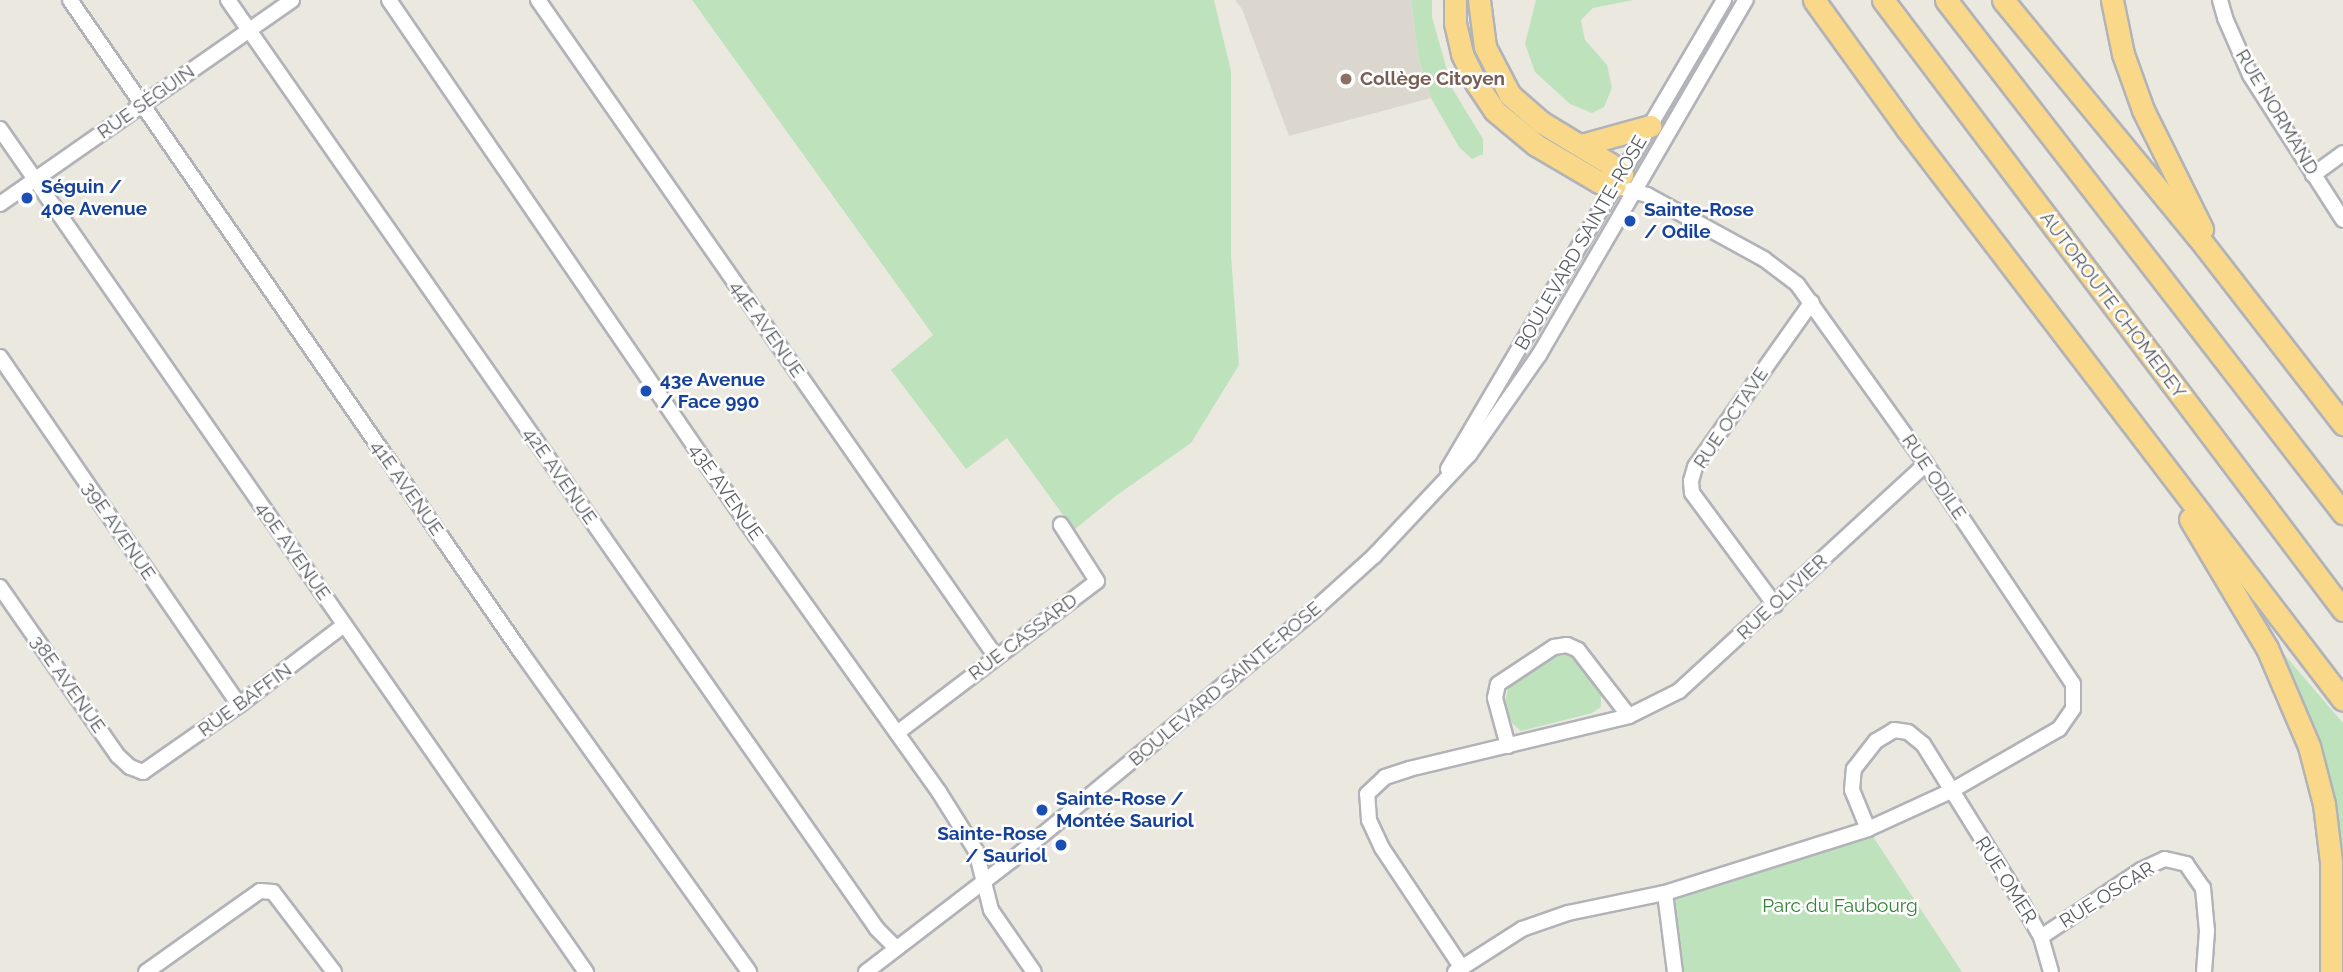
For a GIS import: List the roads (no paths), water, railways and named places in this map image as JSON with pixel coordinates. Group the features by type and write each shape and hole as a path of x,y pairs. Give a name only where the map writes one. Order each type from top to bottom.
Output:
{"highway":[{"path":"1455,0 1455,23 1462,54 1476,83 1495,111 1536,145 1599,182 1618,180"},
{"path":"1479,0 1485,47 1502,83 1534,117 1581,145 1618,180"},
{"path":"1807,0 1835,29"},
{"path":"1814,0 2343,700"},
{"name":"AUTOROUTE CHOMEDEY","path":"1883,0 2343,610"},
{"path":"1945,0 2343,513"},
{"path":"2003,0 2220,265 2343,424"},
{"path":"2112,0 2123,54 2144,110 2220,265"},
{"path":"1581,145 1650,125"},
{"path":"2135,427 2267,648 2304,732 2328,832 2333,912 2331,972"}],"street":[{"name":"41E AVENUE","path":"70,0 521,652 749,972"},
{"name":"42E AVENUE","path":"228,0 877,929 896,948"},
{"name":"RUE SÉGUIN","path":"0,204 292,0"},
{"name":"43E AVENUE","path":"389,0 737,509 897,733 976,851 990,910 1034,972"},
{"name":"44E AVENUE","path":"538,0 996,657"},
{"name":"BOULEVARD SAINTE-ROSE","path":"1438,486 1724,0"},
{"name":"BOULEVARD SAINTE-ROSE","path":"866,972 984,882 1341,587 1389,541 1469,455 1492,426 1539,355 1746,0"},
{"name":"RUE NORMAND","path":"2220,0 2250,75 2343,220"},
{"name":"40E AVENUE","path":"0,129 586,972"},
{"path":"2313,175 2343,153"},
{"name":"RUE ODILE","path":"1458,970 1522,929 1568,913 1665,893 1868,829 1951,792 2059,729 2073,709 2073,684 1926,464 1797,284 1764,259 1618,180"},
{"name":"RUE OCTAVE","path":"1774,605 1692,493 1691,481 1695,467 1812,302"},
{"name":"39E AVENUE","path":"0,357 239,705"},
{"name":"RUE OLIVIER","path":"1458,970 1382,848 1369,820 1367,794 1385,777 1409,768 1629,716 1679,691 1926,464"},
{"name":"RUE CASSARD","path":"897,733 1097,581 1061,526"},
{"name":"38E AVENUE","path":"0,587 118,756 130,767 143,772"},
{"name":"RUE BAFFIN","path":"143,772 239,705 344,625"},
{"path":"1508,746 1495,698 1498,684 1554,648 1567,645 1578,650 1629,716"},
{"path":"1868,829 1852,790 1854,768 1876,741 1894,730 1909,732 1923,744 1951,792"},
{"name":"RUE OMER","path":"1951,792 2041,937 2051,972"},
{"name":"RUE OSCAR","path":"2041,937 2141,870 2165,859 2186,864 2203,888 2207,931 2204,972"},
{"path":"146,972 260,891 273,892 334,972"},
{"path":"1665,893 1675,972"}],"place":[{"name":"Collège Citoyen","path":"1346,79"},
{"name":"Séguin / 40e Avenue","path":"27,198"},
{"name":"Sainte-Rose / Odile","path":"1630,221"},
{"name":"43e Avenue / Face 990","path":"646,391"},
{"name":"Sainte-Rose / Montée Sauriol","path":"1042,810"},
{"name":"Sainte-Rose / Sauriol","path":"1061,845"}],"park label":[{"name":"Parc du Faubourg","path":"1840,906"}]}
